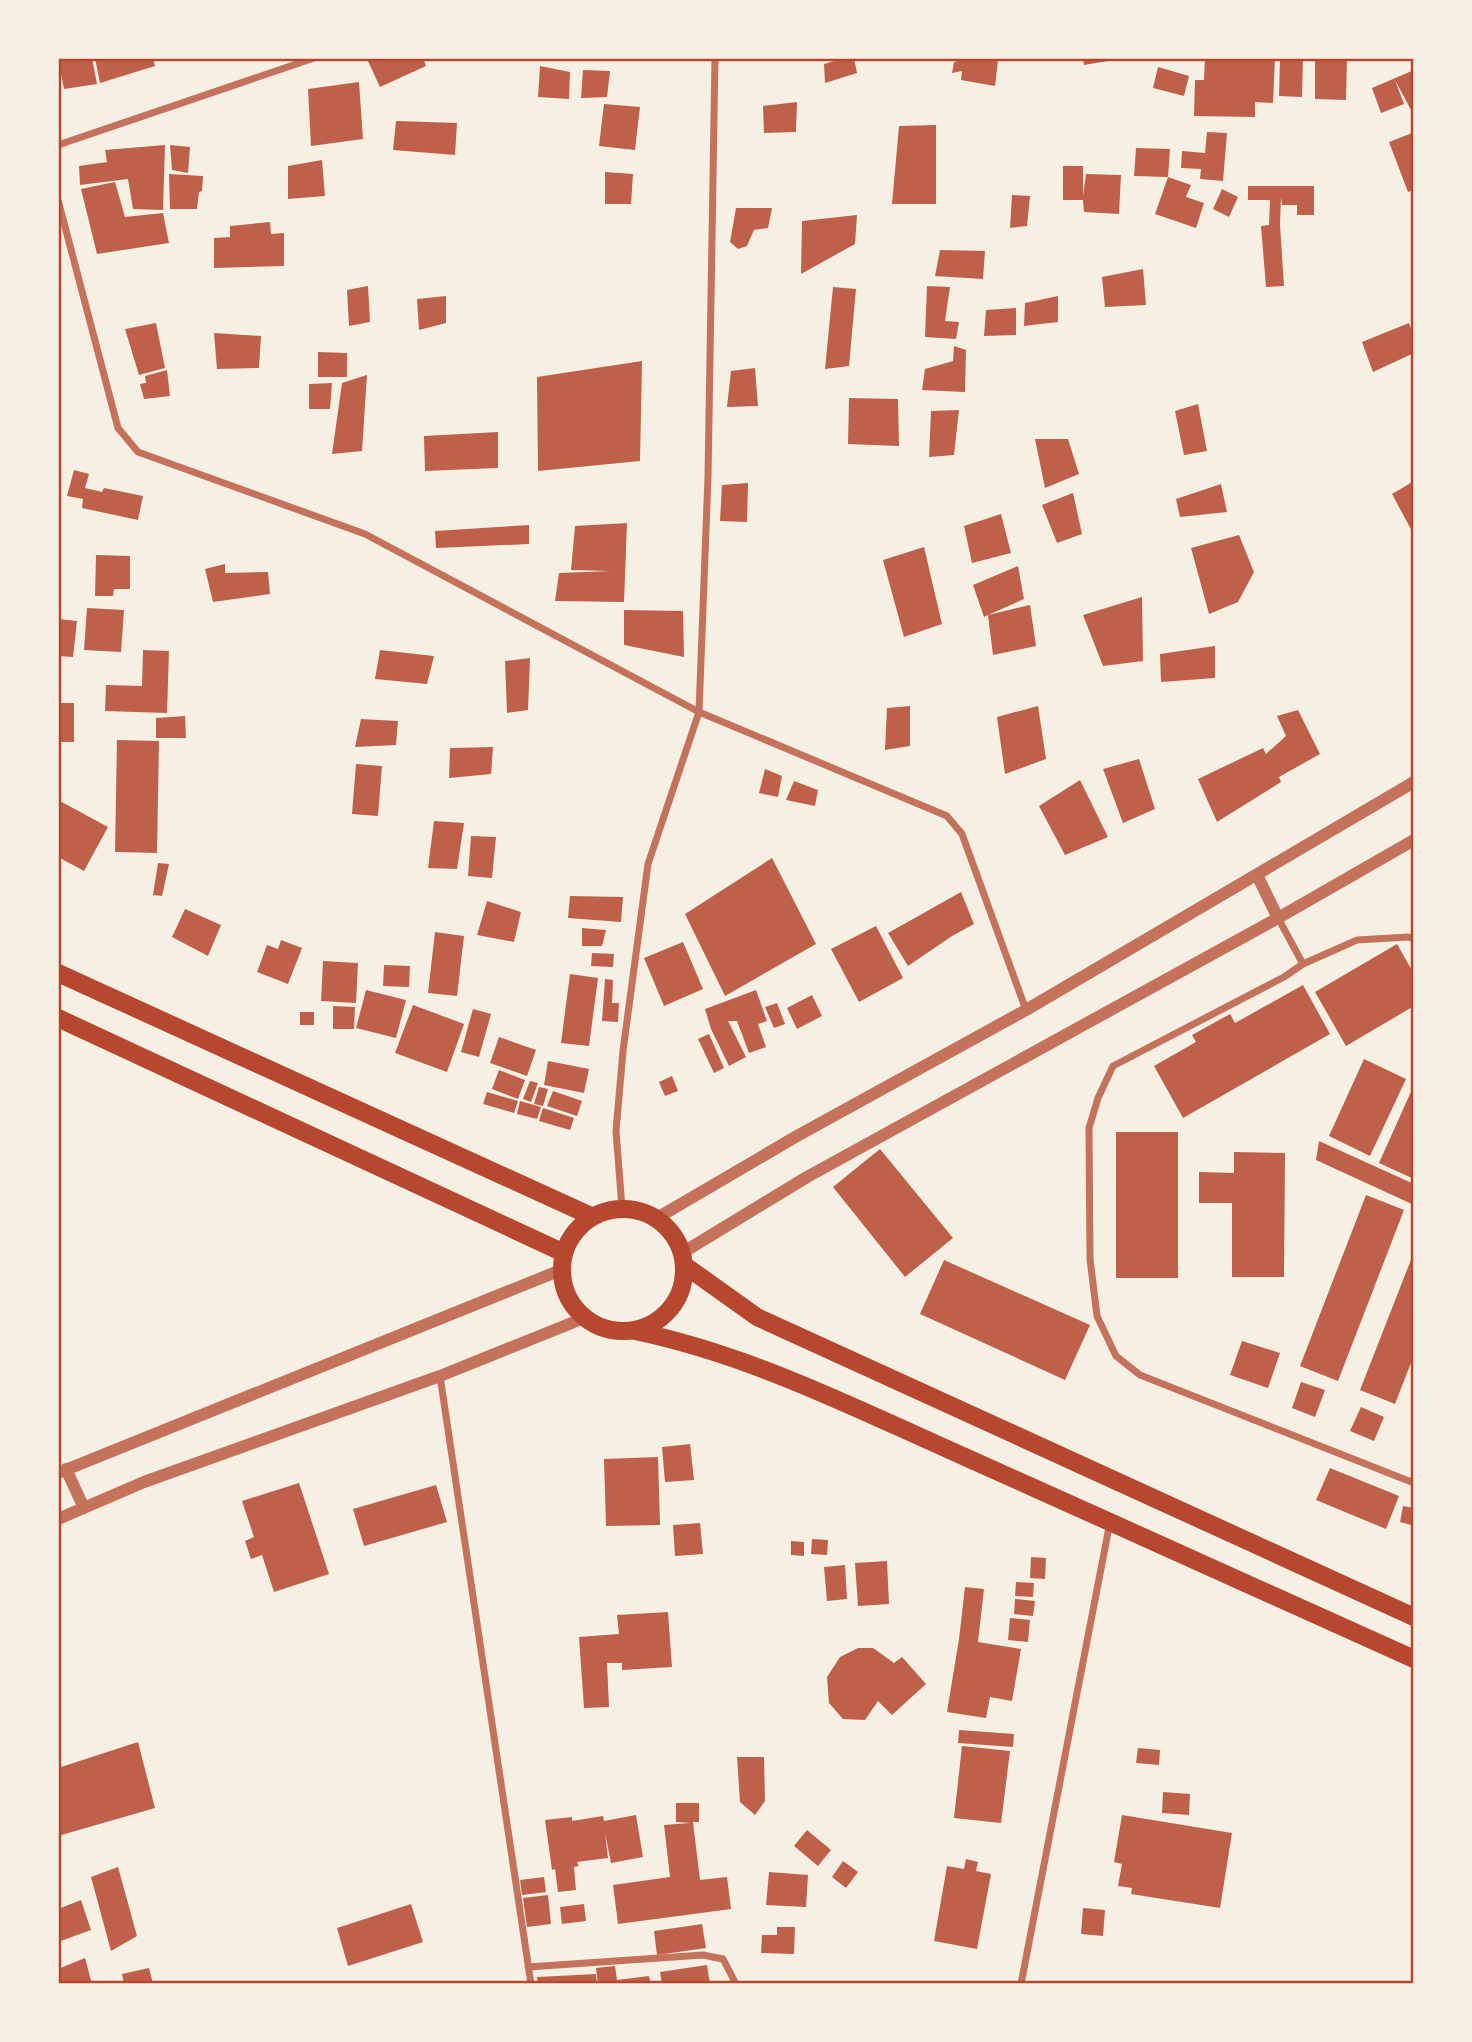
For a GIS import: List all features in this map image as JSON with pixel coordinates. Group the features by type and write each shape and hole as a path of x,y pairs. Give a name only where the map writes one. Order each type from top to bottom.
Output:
{"main road":[{"path":"58,973 591,1216"},
{"path":"58,1018 562,1261"},
{"path":"635,1331 651,1325 666,1314 677,1300 683,1283 683,1259 673,1233 657,1218 640,1210 622,1208 591,1216 569,1239 562,1261 564,1288 572,1305 584,1318 617,1332 635,1331 680,1340 758,1366 1414,1659"},
{"path":"683,1259 757,1317 1414,1617"}],"street":[{"path":"58,145 314,58"},
{"path":"622,1208 617,1130 623,1051 648,864 699,712 708,477 715,58"},
{"path":"58,200 118,428 138,452 365,534 699,712 947,816 962,834 1026,1010"},
{"path":"657,1218 797,1136 1026,1010 1414,782"},
{"path":"683,1259 807,1177 1278,918 1414,840"},
{"path":"1256,875 1303,964"},
{"path":"1414,939 1408,937 1357,940 1303,964 1284,977 1113,1066 1098,1098 1089,1128 1090,1259 1097,1316 1116,1356 1140,1375 1414,1483"},
{"path":"84,1508 62,1471 562,1261"},
{"path":"58,1519 144,1482 440,1376 584,1318"},
{"path":"440,1376 531,1984"},
{"path":"1021,1984 1110,1522"},
{"path":"528,1967 703,1955 723,1959 736,1984"}],"building":[{"path":"58,58 92,58 97,84 64,89"},
{"path":"95,58 153,58 155,66 100,83"},
{"path":"423,58 426,66 380,87 367,59"},
{"path":"854,58 857,73 825,83 824,64"},
{"path":"969,58 998,61 995,86 961,80 962,71 952,73 954,62"},
{"path":"1083,58 1119,58 1120,59 1084,65"},
{"path":"1205,58 1275,58 1273,103 1255,102 1255,117 1194,116 1195,80 1204,80"},
{"path":"1280,58 1303,58 1302,97 1279,96"},
{"path":"1315,58 1347,58 1346,100 1315,99"},
{"path":"540,66 570,72 569,99 538,97"},
{"path":"1158,67 1189,76 1184,96 1153,88"},
{"path":"583,70 610,71 607,97 581,98"},
{"path":"1414,70 1414,109 1411,110 1395,80 1404,104 1381,113 1372,88"},
{"path":"359,82 363,139 311,146 308,89"},
{"path":"797,102 796,132 764,133 763,106"},
{"path":"604,104 640,107 635,150 599,146"},
{"path":"396,121 457,123 455,155 393,150"},
{"path":"936,125 936,204 892,204 899,126"},
{"path":"1207,132 1227,133 1223,181 1200,179 1201,169 1181,168 1182,151 1205,153"},
{"path":"1412,133 1414,190 1408,192 1389,142"},
{"path":"165,145 163,210 133,209 128,179 80,185 79,166 107,162 105,150"},
{"path":"170,145 190,147 188,173 172,170"},
{"path":"1136,148 1170,149 1168,177 1134,176"},
{"path":"322,160 325,196 288,199 288,166"},
{"path":"1063,166 1083,166 1083,196 1086,174 1121,175 1119,214 1084,212 1083,200 1063,200"},
{"path":"605,172 633,174 631,204 605,204"},
{"path":"169,174 203,176 197,209 170,209"},
{"path":"1168,177 1191,185 1186,197 1204,203 1196,228 1155,214"},
{"path":"115,182 125,217 163,213 169,243 97,254 81,189"},
{"path":"1248,186 1314,186 1314,215 1297,215 1297,205 1282,205 1281,197 1284,286 1266,287 1261,226 1269,225 1270,200 1248,200"},
{"path":"1222,189 1238,197 1229,217 1213,209"},
{"path":"1012,195 1030,196 1027,226 1010,228"},
{"path":"736,208 772,208 768,228 754,230 747,246 738,249 730,242"},
{"path":"857,215 855,244 801,274 802,221"},
{"path":"270,222 271,234 284,233 284,266 214,268 214,238 230,237 230,226"},
{"path":"940,250 985,251 983,279 935,276"},
{"path":"1143,269 1146,305 1105,307 1102,277"},
{"path":"368,286 370,322 349,326 347,290"},
{"path":"927,286 950,287 945,321 959,322 956,339 925,337"},
{"path":"833,287 856,289 849,366 825,369"},
{"path":"446,296 446,323 419,330 417,299"},
{"path":"1058,296 1058,322 1024,326 1025,303"},
{"path":"1016,308 1016,335 984,336 986,310"},
{"path":"156,323 165,368 139,375 125,329"},
{"path":"1409,323 1414,339 1414,353 1373,372 1362,342"},
{"path":"214,333 261,336 259,368 217,369"},
{"path":"954,346 966,350 965,392 922,390 925,369 953,361"},
{"path":"318,352 347,353 347,377 318,377"},
{"path":"642,361 640,461 538,471 537,377"},
{"path":"755,368 758,406 727,407 731,371"},
{"path":"167,370 170,396 144,399 140,384 146,383 145,376"},
{"path":"367,375 362,451 332,454 342,383"},
{"path":"332,383 330,409 309,409 309,384"},
{"path":"849,398 898,399 899,446 848,444"},
{"path":"1198,404 1207,451 1184,455 1175,411"},
{"path":"959,410 954,455 929,457 931,411"},
{"path":"498,432 498,468 425,471 424,436"},
{"path":"1035,439 1068,439 1079,474 1045,488"},
{"path":"74,470 89,474 85,488 102,492 104,488 143,496 138,520 82,508 83,499 67,496"},
{"path":"1414,481 1414,535 1392,494"},
{"path":"748,483 747,522 720,521 722,485"},
{"path":"1221,484 1227,512 1180,517 1176,499"},
{"path":"1073,493 1082,534 1057,543 1042,505"},
{"path":"1001,514 1011,553 972,563 964,526"},
{"path":"627,523 624,602 555,601 559,573 611,571 571,570 575,526"},
{"path":"529,525 529,544 436,548 435,531"},
{"path":"1239,535 1254,572 1238,602 1209,614 1191,548"},
{"path":"924,547 942,624 904,637 883,560"},
{"path":"96,555 130,556 130,589 114,589 113,596 95,596"},
{"path":"225,564 225,573 268,572 270,594 213,602 205,569"},
{"path":"1018,566 1024,599 984,617 973,585"},
{"path":"1142,597 1143,661 1103,666 1083,615"},
{"path":"1030,605 1036,646 993,655 988,615"},
{"path":"87,608 124,610 121,652 84,650"},
{"path":"624,610 683,611 684,657 624,645"},
{"path":"58,619 77,621 73,657 58,656"},
{"path":"1215,646 1215,678 1161,682 1160,654"},
{"path":"143,650 169,651 167,713 105,711 106,685 142,686"},
{"path":"380,650 434,656 427,684 375,679"},
{"path":"530,658 528,710 507,713 505,661"},
{"path":"58,703 74,703 74,742 58,742"},
{"path":"910,706 910,746 885,750 887,708"},
{"path":"1038,706 1046,759 1005,774 997,717"},
{"path":"1298,710 1320,754 1279,777 1281,782 1217,822 1198,779 1263,748 1266,754 1286,736 1277,716"},
{"path":"185,716 186,738 156,738 156,718"},
{"path":"361,719 398,721 396,745 355,747"},
{"path":"117,740 159,741 157,853 115,852"},
{"path":"493,747 491,774 449,778 450,748"},
{"path":"1139,759 1155,809 1123,823 1103,769"},
{"path":"356,764 382,766 378,816 352,814"},
{"path":"765,769 782,776 778,797 759,793"},
{"path":"1080,780 1108,837 1065,855 1039,806"},
{"path":"794,781 818,790 815,806 786,800"},
{"path":"58,800 108,827 84,871 58,857"},
{"path":"434,821 464,823 457,869 428,868"},
{"path":"471,836 496,837 492,878 468,876"},
{"path":"772,858 816,944 725,996 685,914"},
{"path":"158,863 169,864 162,896 153,895"},
{"path":"961,892 974,924 908,966 888,933"},
{"path":"570,896 623,897 621,922 568,918"},
{"path":"487,901 521,912 514,942 477,935"},
{"path":"185,909 221,925 208,956 172,937"},
{"path":"876,926 903,978 859,1002 831,949"},
{"path":"582,928 606,930 602,946 582,946"},
{"path":"435,932 464,936 457,996 428,993"},
{"path":"281,940 302,948 288,984 257,972 267,945 278,949"},
{"path":"683,942 703,989 664,1006 644,958"},
{"path":"1397,944 1414,974 1414,1006 1346,1046 1315,992"},
{"path":"592,953 614,954 613,967 591,966"},
{"path":"323,961 358,963 356,1003 321,1001"},
{"path":"384,965 410,966 409,987 383,986"},
{"path":"570,974 598,978 589,1046 561,1043"},
{"path":"605,979 613,980 612,1003 619,1003 618,1022 602,1021"},
{"path":"1303,985 1330,1034 1183,1118 1154,1066 1196,1042 1192,1035 1230,1014 1235,1023"},
{"path":"366,990 406,1000 396,1038 356,1028"},
{"path":"756,990 767,1021 758,1024 766,1047 749,1053 737,1021 728,1021 746,1057 729,1066 711,1029 705,1009"},
{"path":"812,995 822,1016 797,1029 787,1008"},
{"path":"777,1003 785,1024 774,1028 765,1007"},
{"path":"413,1005 464,1024 447,1072 395,1053"},
{"path":"333,1006 355,1007 354,1029 333,1029"},
{"path":"473,1009 491,1014 479,1057 461,1052"},
{"path":"300,1012 314,1012 314,1025 300,1025"},
{"path":"709,1034 724,1068 714,1073 698,1039"},
{"path":"499,1037 536,1050 527,1076 490,1063"},
{"path":"1364,1059 1406,1079 1370,1156 1329,1136"},
{"path":"548,1061 589,1069 584,1093 544,1085"},
{"path":"499,1070 525,1080 518,1099 492,1089"},
{"path":"672,1076 678,1091 665,1096 659,1082"},
{"path":"530,1081 538,1083 531,1102 523,1099"},
{"path":"1414,1085 1414,1179 1379,1163"},
{"path":"539,1087 548,1089 543,1106 534,1104"},
{"path":"553,1091 582,1101 577,1116 547,1106"},
{"path":"487,1092 518,1101 514,1113 483,1104"},
{"path":"520,1101 541,1107 537,1119 517,1114"},
{"path":"543,1108 574,1118 570,1130 539,1121"},
{"path":"1116,1132 1178,1132 1178,1278 1116,1278"},
{"path":"1319,1141 1414,1184 1414,1205 1316,1160"},
{"path":"880,1149 953,1238 905,1277 833,1187"},
{"path":"1234,1152 1285,1153 1284,1277 1232,1277 1232,1203 1199,1203 1199,1172 1234,1173"},
{"path":"1366,1195 1404,1210 1338,1381 1300,1366"},
{"path":"1414,1252 1414,1355 1395,1404 1360,1390"},
{"path":"944,1260 1090,1325 1065,1380 920,1314"},
{"path":"1242,1341 1280,1353 1268,1388 1230,1375"},
{"path":"1301,1382 1325,1390 1315,1417 1292,1408"},
{"path":"1361,1407 1384,1417 1374,1441 1350,1431"},
{"path":"690,1444 694,1480 665,1482 662,1447"},
{"path":"658,1457 660,1525 606,1526 604,1459"},
{"path":"1330,1468 1399,1496 1386,1529 1316,1500"},
{"path":"299,1483 329,1574 274,1592 262,1555 251,1559 245,1541 254,1537 242,1501"},
{"path":"436,1485 447,1522 364,1546 353,1509"},
{"path":"1403,1506 1414,1508 1411,1522 1414,1523 1414,1540 1411,1540 1411,1525 1400,1522"},
{"path":"700,1523 703,1554 675,1556 673,1525"},
{"path":"812,1539 828,1540 827,1555 811,1554"},
{"path":"791,1541 804,1542 804,1556 791,1555"},
{"path":"1031,1557 1046,1558 1045,1579 1030,1578"},
{"path":"887,1561 889,1604 858,1606 855,1563"},
{"path":"845,1565 847,1599 827,1601 824,1567"},
{"path":"1016,1582 1034,1583 1033,1597 1015,1596"},
{"path":"965,1587 984,1589 978,1642 1021,1649 1012,1701 990,1697 986,1718 947,1712"},
{"path":"1015,1599 1035,1601 1033,1616 1014,1614"},
{"path":"668,1612 672,1667 622,1670 622,1663 607,1663 609,1707 584,1708 579,1637 619,1634 617,1615"},
{"path":"1010,1618 1030,1620 1028,1642 1008,1640"},
{"path":"858,1648 873,1648 894,1663 902,1657 926,1684 892,1715 878,1701 865,1720 843,1719 829,1703 827,1677 840,1657"},
{"path":"959,1730 1014,1734 1013,1747 958,1743"},
{"path":"138,1742 155,1808 58,1836 58,1768"},
{"path":"962,1746 1010,1751 1001,1823 954,1818"},
{"path":"1138,1748 1160,1750 1159,1765 1136,1763"},
{"path":"737,1757 764,1757 765,1801 755,1815 740,1802"},
{"path":"1163,1792 1190,1794 1189,1815 1162,1813"},
{"path":"676,1803 699,1803 699,1822 693,1822 700,1880 727,1877 731,1909 618,1924 613,1885 670,1877 664,1825 690,1823 676,1822"},
{"path":"636,1815 643,1857 611,1863 605,1833 608,1858 577,1862 579,1866 574,1867 576,1890 558,1892 545,1820 572,1817 572,1821 603,1816 604,1821"},
{"path":"1122,1815 1232,1833 1220,1908 1131,1894 1132,1888 1118,1886 1122,1864 1114,1862"},
{"path":"807,1830 831,1850 818,1866 794,1846"},
{"path":"966,1859 978,1862 976,1871 991,1874 977,1949 934,1941 947,1866 964,1869"},
{"path":"843,1861 858,1872 846,1888 832,1877"},
{"path":"118,1867 137,1936 111,1951 91,1877"},
{"path":"769,1872 808,1875 806,1907 766,1905"},
{"path":"544,1877 546,1892 522,1895 520,1880"},
{"path":"548,1895 551,1924 527,1927 523,1898"},
{"path":"81,1900 91,1930 58,1942 58,1909"},
{"path":"411,1904 423,1942 348,1966 337,1928"},
{"path":"584,1904 586,1921 562,1924 560,1907"},
{"path":"1083,1908 1105,1910 1103,1936 1081,1934"},
{"path":"702,1924 706,1948 657,1955 654,1931"},
{"path":"777,1927 795,1927 794,1954 761,1953 762,1935 777,1935"},
{"path":"85,1958 92,1984 59,1984 58,1969"},
{"path":"707,1965 710,1984 662,1984 660,1972"},
{"path":"615,1966 617,1980 649,1976 651,1984 598,1984 596,1968"},
{"path":"149,1968 153,1984 124,1984 122,1974"},
{"path":"596,1974 597,1984 538,1984 537,1977"}]}
